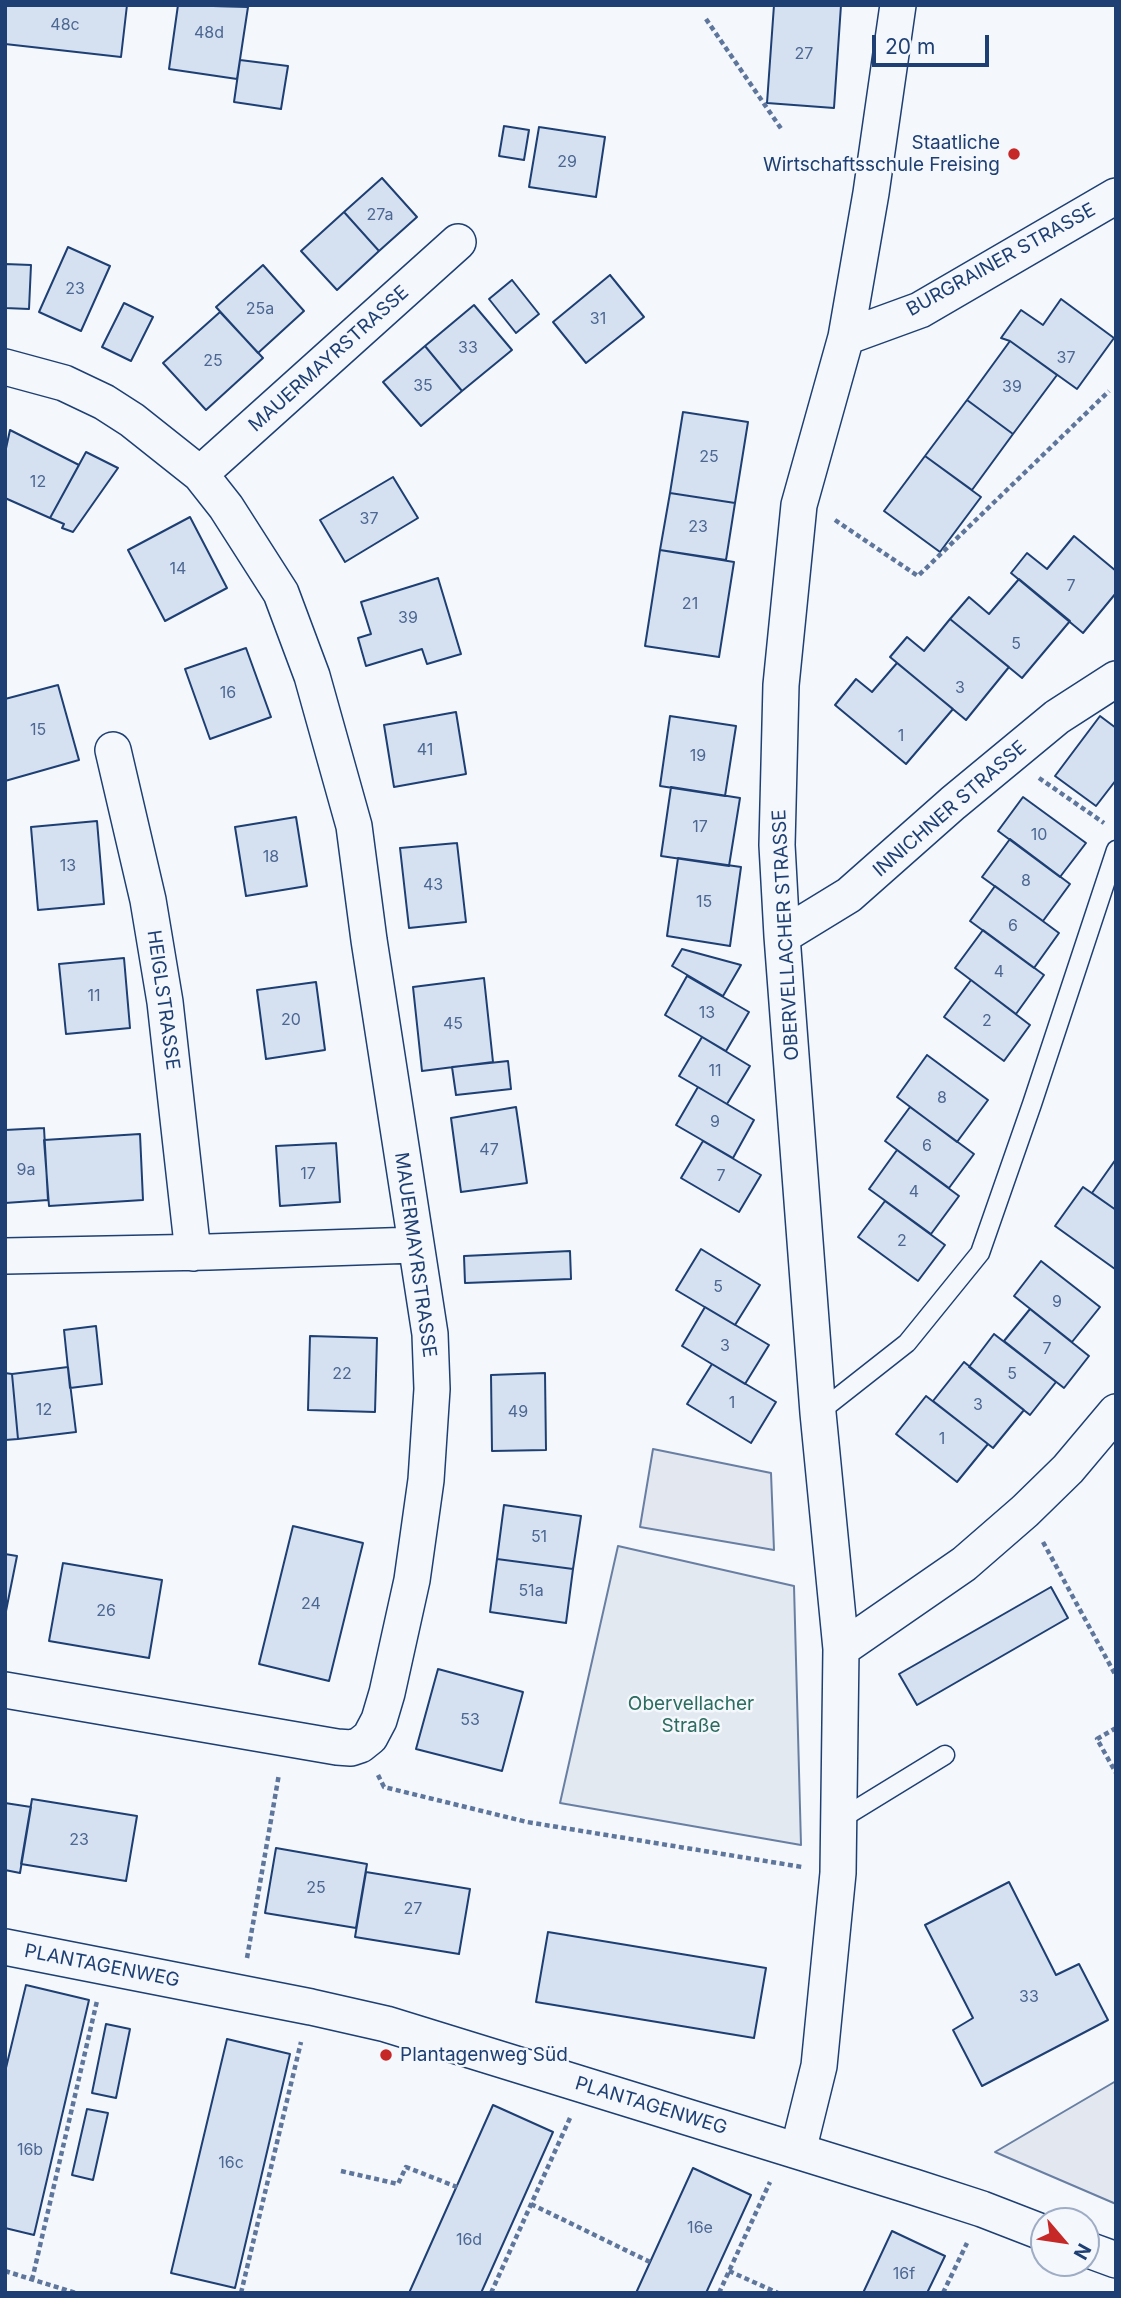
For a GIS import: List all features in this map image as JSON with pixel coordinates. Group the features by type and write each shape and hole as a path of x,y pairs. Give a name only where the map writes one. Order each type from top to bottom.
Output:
{"street":[{"name":"OBERVELLACHER STRASSE","path":"786,2162 819,2066 838,1873 841,1649 818,1413 782,936 777,845 781,685 799,505 846,337 871,193 898,5"},
{"name":"BURGRAINER STRASSE","path":"846,337 919,310 1116,196"},
{"name":"MAUERMAYRSTRASSE","path":"200,474 458,242"},
{"name":"MAUERMAYRSTRASSE","path":"5,367 64,383 104,402 132,420 200,474 233,516 281,593 312,676 354,826 430,1334 432,1418 412,1580 379,1720 370,1737 360,1745"},
{"name":"INNICHNER STRASSE","path":"782,936 849,895 953,803 1057,717 1116,679"},
{"name":"HEIGLSTRASSE","path":"113,750 148,900 165,1002 193,1253"},
{"path":"5,1256 415,1245"},
{"path":"841,1649 964,1564 1026,1511 1068,1469 1116,1412"},
{"path":"5,1690 337,1747 351,1748 360,1745"},
{"name":"PLANTAGENWEG","path":"5,1947 386,2024 786,2162 982,2209 1030,2228"}],"lane":[{"path":"818,1413 907,1343 980,1253 1116,850"},
{"path":"839,1820 945,1755"}],"path":[{"path":"706,19 782,130"},
{"path":"852,531 918,576 1109,391"},
{"path":"1049,784 1094,817"},
{"path":"1026,1511 1116,1675"},
{"path":"1116,1728 1097,1739 1116,1773"},
{"path":"245,1971 285,1738"},
{"path":"360,1745 384,1787 527,1822 838,1873"},
{"path":"32,2280 99,1994"},
{"path":"241,2293 302,2037"},
{"path":"491,2293 572,2113"},
{"path":"719,2293 786,2162"},
{"path":"341,2171 398,2184 406,2167 457,2187"},
{"path":"531,2204 650,2262"},
{"path":"943,2293 968,2239"},
{"path":"5,2271 76,2293"},
{"path":"729,2271 778,2293"}],"green space":[{"name":"Obervellacher Straße","path":"618,1546 794,1586 801,1845 560,1803"}],"shaded area":[{"path":"653,1449 771,1473 774,1550 640,1527"},
{"path":"1116,2081 1116,2204 995,2152"}],"building":[{"path":"5,5 127,5 121,57 5,44"},
{"path":"178,5 248,7 237,79 169,69"},
{"path":"774,5 841,5 834,108 767,103"},
{"path":"240,60 288,66 281,109 234,102"},
{"path":"504,126 529,130 524,160 499,156"},
{"path":"539,127 605,137 596,197 529,187"},
{"path":"382,178 417,217 379,251 344,212"},
{"path":"344,212 379,251 337,290 301,251"},
{"path":"68,247 110,266 81,331 39,312"},
{"path":"5,264 31,265 29,309 5,308"},
{"path":"263,265 304,311 258,353 216,307"},
{"path":"610,275 644,317 586,363 553,322"},
{"path":"512,280 539,314 516,333 489,299"},
{"path":"1061,299 1114,338 1077,389 1010,341 1001,338 1021,310 1043,325"},
{"path":"124,303 153,317 131,361 102,347"},
{"path":"474,305 512,350 462,391 425,346"},
{"path":"220,312 263,358 206,410 163,363"},
{"path":"1010,341 1057,375 1013,434 967,400"},
{"path":"425,346 462,391 421,426 383,382"},
{"path":"967,400 1013,434 972,490 925,456"},
{"path":"683,412 748,422 735,503 670,493"},
{"path":"10,430 79,465 50,518 5,498 5,453"},
{"path":"86,452 118,468 73,532 62,528 64,524 50,518"},
{"path":"925,456 981,497 940,552 884,511"},
{"path":"393,477 418,518 345,562 320,520"},
{"path":"670,493 735,503 726,560 660,550"},
{"path":"190,517 227,588 165,621 128,550"},
{"path":"1074,536 1116,571 1116,593 1083,633 1011,573 1027,553 1047,569"},
{"path":"660,550 734,562 719,657 645,646"},
{"path":"438,578 461,654 427,664 422,649 366,666 358,638 371,634 361,602"},
{"path":"1019,579 1070,621 1022,678 950,619 969,597 989,614"},
{"path":"950,619 1009,667 966,720 890,657 907,637 924,651"},
{"path":"246,648 271,717 210,739 185,669"},
{"path":"897,663 953,709 906,764 835,705 856,679 872,692"},
{"path":"58,685 79,760 5,781 5,699"},
{"path":"456,712 466,774 394,787 384,725"},
{"path":"670,716 736,726 725,796 660,786"},
{"path":"1100,716 1116,728 1116,780 1096,806 1055,776"},
{"path":"671,787 740,798 729,866 661,856"},
{"path":"1023,797 1086,843 1060,877 998,831"},
{"path":"296,817 307,886 246,896 235,827"},
{"path":"97,821 104,904 38,910 31,827"},
{"path":"1010,839 1070,884 1043,921 982,877"},
{"path":"457,843 466,922 409,928 400,848"},
{"path":"678,858 741,867 730,946 667,936"},
{"path":"995,886 1059,933 1034,968 970,921"},
{"path":"983,930 1044,975 1016,1014 955,968"},
{"path":"682,949 741,965 723,996 672,966"},
{"path":"124,958 130,1028 66,1034 59,964"},
{"path":"687,976 749,1012 726,1051 665,1015"},
{"path":"484,978 493,1062 422,1071 413,987"},
{"path":"971,980 1030,1025 1004,1061 944,1017"},
{"path":"316,982 325,1050 266,1059 257,990"},
{"path":"702,1037 750,1066 727,1104 679,1076"},
{"path":"927,1055 988,1100 957,1142 897,1097"},
{"path":"508,1061 511,1089 456,1095 452,1067"},
{"path":"698,1087 754,1120 733,1158 676,1125"},
{"path":"516,1107 527,1183 461,1192 451,1118"},
{"path":"910,1107 974,1154 949,1188 885,1141"},
{"path":"44,1128 48,1200 5,1203 5,1130"},
{"path":"140,1134 143,1200 49,1206 44,1140"},
{"path":"703,1141 761,1175 739,1212 681,1178"},
{"path":"336,1143 340,1202 280,1206 276,1146"},
{"path":"897,1150 959,1196 931,1234 869,1189"},
{"path":"1116,1159 1116,1210 1092,1193"},
{"path":"1083,1187 1116,1210 1115,1269 1055,1226"},
{"path":"885,1201 945,1245 918,1281 858,1237"},
{"path":"701,1249 760,1285 735,1325 676,1290"},
{"path":"570,1251 571,1279 465,1283 464,1256"},
{"path":"1041,1261 1100,1307 1072,1342 1014,1296"},
{"path":"705,1307 769,1345 745,1384 682,1346"},
{"path":"1030,1309 1089,1356 1064,1388 1004,1341"},
{"path":"96,1326 102,1384 70,1388 64,1330"},
{"path":"994,1334 1056,1382 1030,1415 969,1367"},
{"path":"310,1336 377,1338 375,1412 308,1410"},
{"path":"964,1362 1024,1410 993,1448 933,1401"},
{"path":"712,1364 776,1402 751,1443 687,1404"},
{"path":"68,1367 76,1432 18,1439 12,1374"},
{"path":"5,1373 12,1374 18,1439 5,1440"},
{"path":"545,1373 546,1450 492,1451 491,1375"},
{"path":"926,1396 988,1444 957,1482 896,1434"},
{"path":"504,1505 581,1516 573,1569 497,1559"},
{"path":"293,1526 363,1543 329,1681 259,1664"},
{"path":"5,1554 17,1556 5,1616"},
{"path":"497,1559 573,1569 566,1623 490,1612"},
{"path":"63,1563 162,1580 149,1658 49,1641"},
{"path":"1051,1587 1068,1618 917,1705 899,1674"},
{"path":"438,1669 523,1692 502,1771 416,1749"},
{"path":"32,1799 137,1816 126,1881 21,1864"},
{"path":"5,1803 31,1807 20,1873 5,1870"},
{"path":"276,1848 367,1864 356,1928 265,1913"},
{"path":"366,1872 470,1889 459,1954 355,1937"},
{"path":"1009,1882 1056,1975 1079,1964 1108,2020 982,2086 953,2030 973,2018 925,1925"},
{"path":"548,1932 766,1968 754,2038 536,2002"},
{"path":"26,1985 89,2000 34,2235 5,2228 5,2072"},
{"path":"106,2024 130,2029 116,2098 92,2093"},
{"path":"227,2039 290,2054 235,2288 171,2273"},
{"path":"493,2105 553,2132 481,2293 409,2293"},
{"path":"87,2109 108,2113 93,2180 72,2175"},
{"path":"693,2168 751,2195 706,2293 636,2293"},
{"path":"892,2231 945,2256 927,2293 863,2293"}],"place":[{"name":"Staatliche Wirtschaftsschule Freising","path":"1014,154"},
{"name":"Plantagenweg Süd","path":"386,2055"}]}
